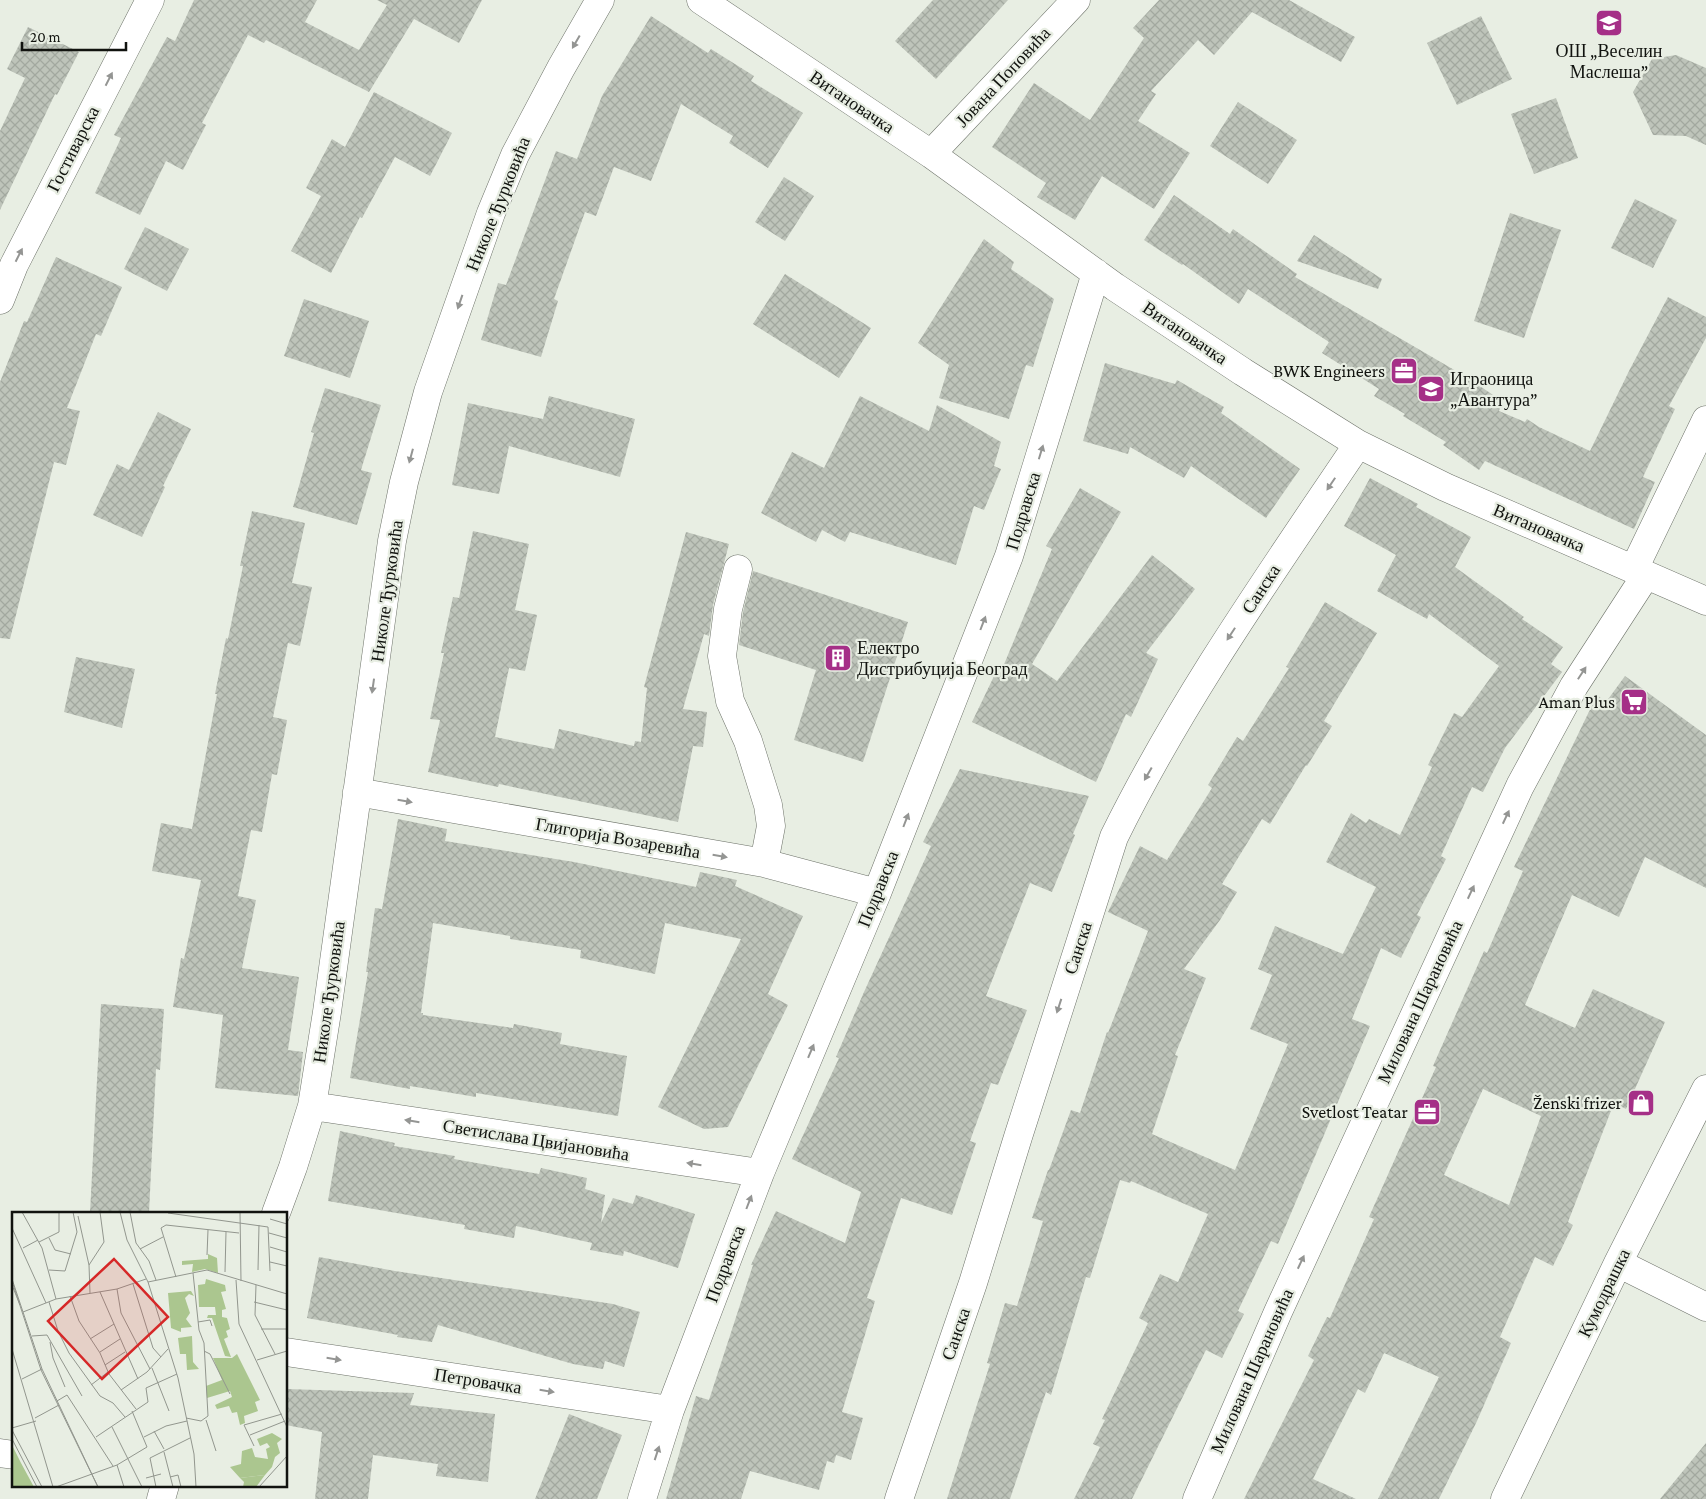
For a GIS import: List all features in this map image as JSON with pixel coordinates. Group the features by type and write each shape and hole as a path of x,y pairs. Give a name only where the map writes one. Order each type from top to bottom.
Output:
{"street":[{"name":"Гостиварска","path":"0,300 14,265 150,0"},
{"name":"Николе Ђурковића","path":"276,1212 312,1106 372,696 392,541 404,482 428,392 490,213 515,155 600,0"},
{"name":"Витановачка","path":"701,0 931,154 1115,287 1243,372 1358,444 1445,487 1706,601"},
{"name":"Јована Поповића","path":"931,154 1076,0"},
{"name":"Подравска","path":"642,1499 670,1410 760,1173 878,893 1009,556 1096,273"},
{"name":"Милована Шарановића","path":"1197,1499 1282,1303 1520,786 1574,686 1640,572 1706,420"},
{"name":"Санска","path":"899,1499 973,1283 1114,838 1129,806 1202,680 1358,444"},
{"path":"738,569 728,609 722,656 730,701 748,741 768,805 771,826 764,863"},
{"name":"Глигорија Возаревића","path":"357,792 764,863 878,893"},
{"name":"Кумодрашка","path":"1505,1499 1618,1262 1706,1089"},
{"name":"Светислава Цвијановића","path":"312,1106 760,1173"},
{"path":"1618,1262 1706,1307"},
{"name":"Петровачка","path":"288,1352 670,1410"},
{"path":"161,1499 165,1486"}],"building":[{"path":"194,0 317,0 305,22 359,50 387,5 377,0 482,0 459,43 414,19 369,92 266,40 264,43 248,35 202,123 206,125 183,170 166,161 140,215 95,193 121,138 114,135 167,37 175,41"},
{"path":"933,0 1008,0 936,79 895,41"},
{"path":"1159,0 1289,0 1355,37 1341,62 1252,12 1214,55 1198,40 1151,91 1156,94 1138,121 1190,153 1154,209 1102,176 1075,220 1037,197 1046,183 992,147 1034,83 1090,120 1144,38 1133,28"},
{"path":"651,16 708,53 711,49 754,76 751,81 803,113 768,168 729,143 733,136 681,104 651,181 614,167 596,216 585,212 554,299 558,301 541,357 481,340 498,283 506,285 556,151 577,159 602,96"},
{"path":"1481,16 1512,79 1457,105 1427,43"},
{"path":"28,27 79,52 57,95 55,94 0,210 0,131 25,78 7,69"},
{"path":"1676,55 1706,68 1706,145 1686,136 1653,135 1633,92 1652,59"},
{"path":"374,92 452,133 430,176 395,157 362,218 360,217 331,273 291,251 321,196 306,188 332,139 345,147"},
{"path":"1556,98 1578,158 1534,174 1511,114"},
{"path":"1238,102 1297,140 1268,184 1210,146"},
{"path":"784,177 814,196 785,241 755,222"},
{"path":"1174,195 1230,234 1233,229 1297,274 1295,277 1468,378 1502,401 1499,411 1525,422 1527,419 1539,427 1590,451 1668,297 1706,317 1706,338 1669,406 1675,409 1643,477 1655,482 1634,529 1485,461 1479,470 1443,445 1446,442 1403,416 1405,414 1374,396 1379,389 1322,353 1329,342 1248,289 1239,304 1183,264 1144,240"},
{"path":"1635,199 1677,220 1653,268 1611,248"},
{"path":"1510,213 1561,230 1524,338 1474,321"},
{"path":"145,227 189,249 167,291 124,269"},
{"path":"1314,235 1382,279 1378,289 1297,261"},
{"path":"984,239 1014,262 1011,269 1054,299 1033,367 1026,365 1009,419 939,398 949,365 918,343"},
{"path":"56,257 122,287 101,336 96,334 67,408 80,411 66,465 54,462 10,639 0,638 0,382 24,321 27,322"},
{"path":"785,274 871,328 839,378 753,324"},
{"path":"304,299 369,321 350,378 284,356"},
{"path":"1105,363 1175,384 1177,380 1224,407 1221,413 1300,469 1266,518 1191,466 1184,478 1130,447 1128,454 1083,441"},
{"path":"325,388 381,405 361,470 372,473 357,525 293,507 314,433 311,432"},
{"path":"549,396 635,419 620,477 509,446 499,494 452,485 468,403 543,419"},
{"path":"860,396 929,431 937,405 1001,442 994,466 1001,469 984,510 974,506 956,565 850,532 845,542 822,530 816,542 761,513 792,452 824,468"},
{"path":"158,412 191,429 163,486 165,487 142,537 93,515 117,464 129,470"},
{"path":"1370,478 1418,504 1416,507 1471,537 1455,567 1524,617 1522,619 1563,647 1551,664 1562,672 1505,748 1483,792 1472,787 1441,856 1446,859 1417,915 1421,917 1401,958 1381,948 1352,1019 1370,1026 1278,1244 1271,1241 1238,1311 1244,1314 1222,1358 1206,1350 1132,1499 1074,1499 1100,1447 1093,1444 1105,1420 1102,1419 1148,1323 1139,1318 1160,1274 1178,1282 1208,1214 1131,1181 1130,1183 1120,1180 1090,1278 1086,1277 1051,1395 1046,1392 1010,1499 947,1499 990,1364 987,1363 1005,1303 1017,1306 1043,1221 1032,1218 1048,1170 1071,1110 1080,1113 1107,1032 1148,931 1108,912 1140,846 1167,860 1212,788 1208,785 1237,737 1243,741 1289,668 1286,667 1325,602 1377,633 1324,721 1332,726 1270,824 1262,819 1222,884 1237,892 1220,920 1184,969 1206,978 1175,1055 1178,1056 1152,1134 1235,1170 1288,1044 1250,1029 1272,975 1258,969 1275,926 1343,954 1376,887 1326,862 1351,813 1366,823 1369,819 1400,835 1432,767 1428,765 1454,713 1462,717 1499,666 1429,614 1427,619 1377,591 1396,555 1344,526"},
{"path":"1080,488 1121,512 1032,664 1057,681 1152,555 1195,589 1146,653 1158,659 1131,717 1126,714 1096,782 972,722 996,672 1000,674 1052,549 1046,546"},
{"path":"252,511 305,523 292,583 312,587 300,646 288,643 273,717 287,720 277,775 272,774 262,832 251,830 238,896 256,900 242,968 299,977 288,1050 303,1052 298,1096 215,1088 223,1015 173,1007 181,958 184,959 201,880 152,871 161,823 192,829 217,694 215,694 243,566 240,566"},
{"path":"473,531 529,544 515,610 537,615 525,671 509,668 495,737 554,749 559,729 634,746 635,741 641,742 647,688 644,687 686,532 729,544 713,605 709,636 704,634 683,709 707,712 703,747 693,746 678,822 499,784 498,787 428,772 440,720 430,719 444,653 441,653 453,597 459,598"},
{"name":"Електро Дистрибуција Београд","path":"753,571 908,622 863,762 794,740 816,670 739,645 743,612"},
{"path":"76,657 135,669 122,728 64,712"},
{"path":"1625,676 1706,735 1706,888 1645,857 1619,917 1572,895 1525,1005 1575,1028 1593,989 1665,1022 1626,1109 1614,1103 1568,1222 1573,1225 1553,1266 1535,1257 1500,1337 1511,1343 1477,1421 1439,1499 1378,1499 1439,1377 1384,1353 1365,1393 1358,1389 1313,1479 1356,1499 1244,1499 1314,1360 1308,1356 1327,1317 1330,1318 1374,1219 1369,1217 1436,1067 1433,1066 1484,951 1487,953 1523,871 1514,867 1597,695 1606,702","holes":["1483,1089 1541,1116 1509,1205 1444,1175"]},
{"path":"960,769 1089,796 1052,892 1030,883 986,996 1027,1010 998,1085 991,1083 970,1141 976,1143 952,1215 901,1198 867,1298 875,1301 842,1412 863,1418 851,1460 836,1455 834,1463 827,1461 819,1490 750,1471 741,1499 666,1499 696,1396 709,1400 753,1265 751,1265 776,1211 845,1243 861,1192 792,1159 839,1058 836,1057 864,992 931,846 923,842"},
{"path":"398,819 447,829 445,841 574,862 696,887 700,872 737,880 735,886 803,916 768,994 788,1005 728,1127 704,1129 658,1107 741,939 665,923 655,974 580,958 581,950 510,939 510,936 433,923 421,1013 423,1015 513,1028 514,1024 562,1033 560,1044 627,1056 618,1116 476,1093 476,1097 410,1086 410,1089 350,1078 368,972 366,972 375,908 382,909"},
{"path":"101,1004 164,1009 160,1070 156,1069 149,1212 90,1212"},
{"path":"340,1131 395,1143 394,1146 455,1156 454,1159 539,1174 541,1168 587,1178 585,1189 605,1195 601,1223 613,1198 633,1204 636,1195 695,1214 678,1268 624,1251 623,1256 590,1250 592,1243 516,1226 514,1238 464,1229 465,1225 328,1201"},
{"path":"319,1257 395,1271 613,1304 640,1312 624,1367 605,1361 603,1369 573,1364 438,1325 432,1342 397,1337 398,1335 307,1318"},
{"path":"288,1389 414,1393 410,1405 495,1414 488,1482 436,1476 438,1464 373,1455 368,1499 315,1499 322,1432 288,1425"},
{"path":"569,1414 622,1435 597,1499 535,1499"},
{"path":"1706,1443 1706,1499 1660,1499"}],"place":[{"name":"ОШ „Веселин Маслеша”","path":"1609,23"},
{"name":"BWK Engineers","path":"1404,371"},
{"name":"Играоница „Авантура”","path":"1431,389"},
{"name":"Електро Дистрибуција Београд","path":"838,658"},
{"name":"Aman Plus","path":"1634,702"},
{"name":"Ženski frizer","path":"1641,1103"},
{"name":"Svetlost Teatar","path":"1427,1112"}]}
